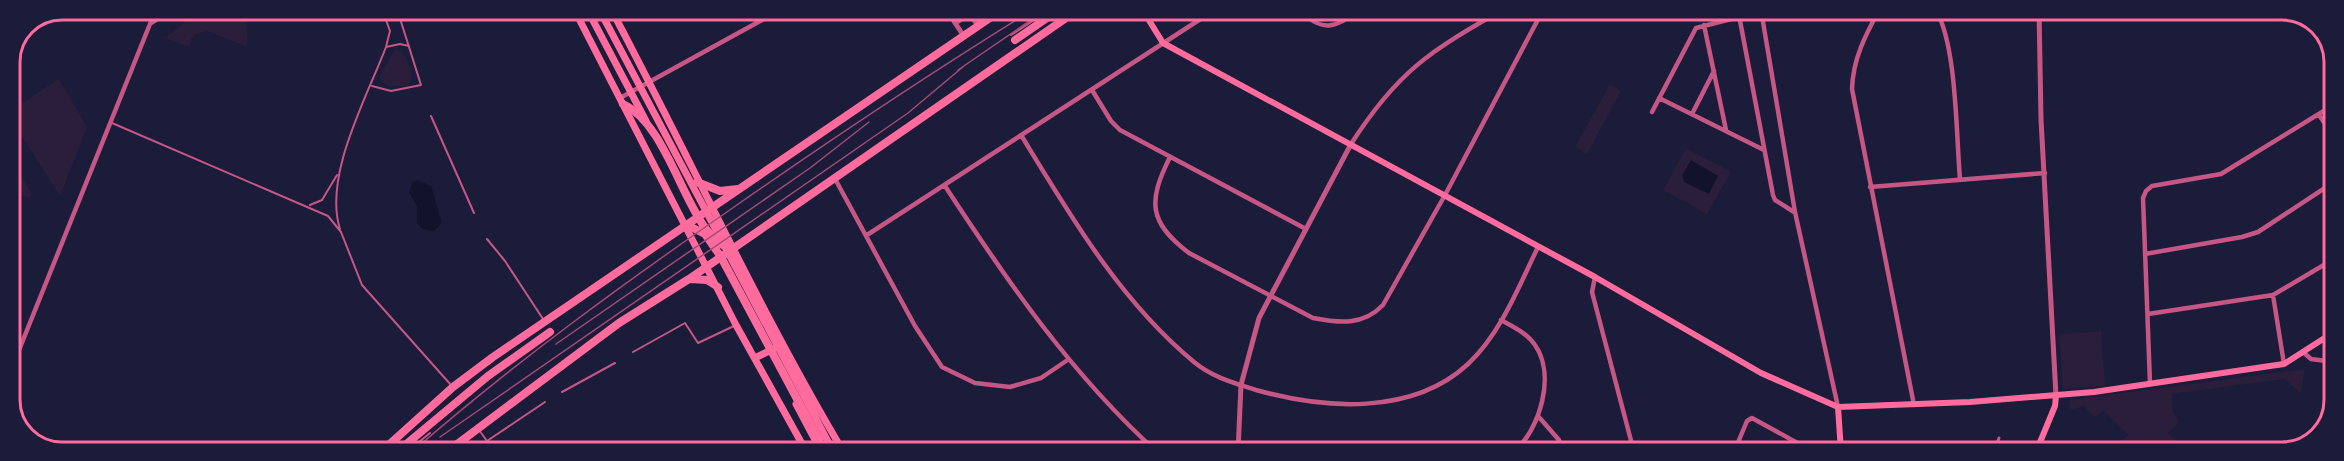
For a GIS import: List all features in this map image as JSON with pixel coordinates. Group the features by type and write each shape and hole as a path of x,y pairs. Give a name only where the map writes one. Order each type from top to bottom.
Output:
{"highway":[{"path":"392,442 453,387 987,20"},
{"path":"1013,38 1042,20"},
{"path":"459,442 619,323 689,279 1062,20"},
{"path":"621,101 637,113 657,136 700,218 717,242 732,249"},
{"path":"697,182 720,190 742,188"},
{"path":"687,225 705,234 721,257 819,440"},
{"path":"689,279 707,280 717,288"},
{"path":"409,442 488,376 550,332"}],"main road":[{"path":"580,20 687,225 736,325 799,442"},
{"path":"593,20 817,442"},
{"path":"605,20 828,442"},
{"path":"617,20 711,209 837,442"},
{"path":"1149,20 1164,43 1445,195 1761,373 1838,407 1914,405 2056,396 2150,383 2284,363 2324,338"},
{"path":"611,81 628,78 640,65"},
{"path":"755,358 783,345"},
{"path":"2040,442 2055,406 2056,396"},
{"path":"1838,407 1840,442"},
{"path":"816,442 832,433"}],"street":[{"path":"20,347 151,20"},
{"path":"149,25 156,20"},
{"path":"621,101 648,82 762,20"},
{"path":"953,20 963,35"},
{"path":"955,23 959,20"},
{"path":"974,20 978,26"},
{"path":"867,235 1199,20"},
{"path":"1309,20 1326,27 1345,20"},
{"path":"1238,442 1241,385 1259,318 1352,144 1382,98 1414,65 1440,46 1485,20"},
{"path":"1170,157 1155,192 1153,203 1163,227 1189,253 1313,318 1332,321 1360,320 1375,314 1383,305 1445,195 1538,20"},
{"path":"1652,112 1692,32 1704,25 1726,20"},
{"path":"1740,20 1773,195 1775,200 1795,212"},
{"path":"1763,20 1795,212 1838,407"},
{"path":"1874,20 1860,45 1852,70 1852,89 1914,405"},
{"path":"1942,20 1949,52 1960,179"},
{"path":"2039,20 2041,119 2056,396"},
{"path":"1704,25 1726,130"},
{"path":"1692,114 1713,71"},
{"path":"1092,90 1111,121 1120,130 1306,229"},
{"path":"1659,98 1764,150"},
{"path":"2150,383 2143,198 2146,191 2152,186 2222,174 2324,111"},
{"path":"2319,115 2324,122"},
{"path":"1021,135 1085,236 1148,318 1195,363 1213,375 1241,385 1322,405 1364,404 1396,398 1424,390 1455,374 1472,360 1501,320 1538,247"},
{"path":"1870,188 2045,173"},
{"path":"834,177 915,327 934,358 949,372 975,383 1010,387 1041,378 1069,359"},
{"path":"945,186 1002,274 1069,359 1125,423 1146,442"},
{"path":"2145,254 2242,237 2258,232 2324,189"},
{"path":"2148,314 2273,295 2324,265"},
{"path":"1595,278 1593,292 1631,442"},
{"path":"2273,295 2284,363"},
{"path":"1501,320 1525,335 1539,353 1545,385 1538,416 1524,442"},
{"path":"2303,352 2312,358 2324,360"},
{"path":"1538,416 1560,442"},
{"path":"1738,442 1747,421 1752,418 1796,442"},
{"path":"1998,442 1999,438"}],"lane":[{"path":"307,204 315,204 322,200 338,173 386,47 390,31 386,20"},
{"path":"372,86 391,91 421,85 401,20"},
{"path":"1013,38 1037,20"},
{"path":"386,47 400,44 409,46"},
{"path":"431,116 474,213"},
{"path":"110,122 307,204 328,216 341,232"},
{"path":"338,173 335,206 341,232 362,285 453,387"},
{"path":"487,239 505,261 545,322"},
{"path":"633,352 685,323 698,343 736,325"},
{"path":"562,392 615,363"},
{"path":"477,428 487,441 545,402"},
{"path":"419,442 430,433"}],"shaded area":[{"path":"187,20 247,20 246,46 207,31 195,34 190,41 190,47 165,38"},
{"path":"395,49 402,53 409,65 412,78 408,86 387,86 381,81 380,75"},
{"path":"59,79 87,127 60,196 20,133 20,105"},
{"path":"1610,84 1621,91 1587,154 1575,147"},
{"path":"1686,148 1731,172 1707,214 1663,190"},
{"path":"1691,160 1718,176 1709,194 1684,182 1682,175"},
{"path":"20,175 32,194 29,198 20,195"},
{"path":"418,180 431,186 442,223 434,231 422,229 417,223 417,206 409,192 413,182"},
{"path":"2101,331 2105,386 2063,389 2059,334"},
{"path":"2305,369 2301,393 2284,379 2172,394 2172,410 2179,422 2168,433 2179,442 2119,442 2128,435 2104,411 2094,417 2083,405 2075,410 2070,409 2070,400"}],"tram line":[{"path":"424,442 530,355 651,265 771,181 1017,20"},
{"path":"958,70 1031,20"},
{"path":"440,437 908,113 964,66"},
{"path":"556,344 810,168 869,122"}]}
